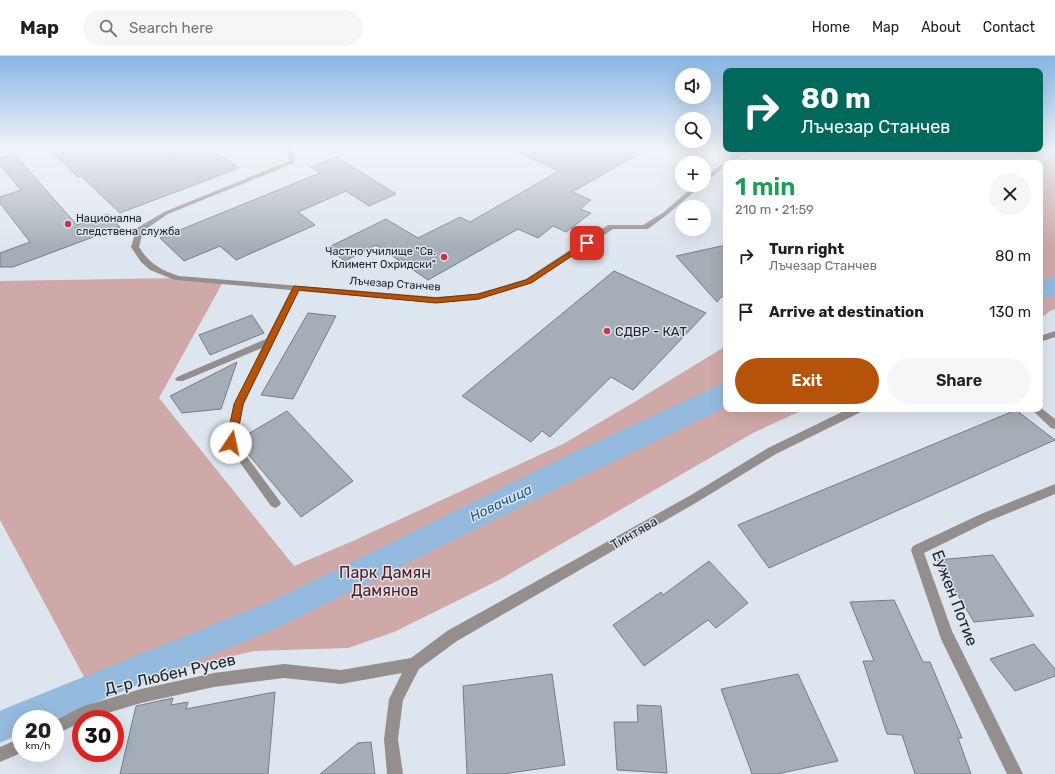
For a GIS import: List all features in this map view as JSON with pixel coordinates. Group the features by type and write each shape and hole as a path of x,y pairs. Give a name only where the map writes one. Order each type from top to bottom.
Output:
{"street":[{"name":"Лъчезар Станчев","path":"244,182 166,213 140,230 135,246 143,259 154,270 178,278 436,300 478,297 528,281 611,227 645,226 666,213 691,192"},
{"path":"275,503 231,443 239,404 296,288"},
{"path":"1043,338 1055,334"},
{"path":"180,379 270,341"},
{"name":"Тинтява","path":"414,664 452,636 688,502 772,451 851,412"},
{"path":"1040,412 1055,424"},
{"name":"Еужен Потие","path":"1015,774 946,634 917,550 960,528 1055,489"},
{"path":"395,774 391,739 396,699 414,664"},
{"name":"Д-р Любен Русев","path":"64,723 84,713 141,696 214,680 284,671 340,677 414,664"},
{"path":"0,756 12,750"}],"green space":[{"path":"1043,182 1055,182 1055,309 1043,317"},
{"name":"Парк Дамян Дамянов","path":"178,278 223,282 159,398 294,566 355,540 563,444 723,348 723,412 798,412 753,433 499,580 394,632 348,648 254,651 91,690 0,520 0,281"}],"water":[{"path":"1055,276 1055,296 1043,298 1043,280"},
{"name":"Новачица","path":"723,383 723,408 591,472 277,628 77,710 72,710 72,712 64,715 64,710 12,710 12,737 0,743 0,711 274,600 575,452"}],"building":[{"path":"14,182 38,182 77,225 108,214 120,227 13,267 0,267 0,253 30,242 0,203 0,197 21,190"},
{"path":"87,182 203,182 120,213"},
{"path":"299,182 376,182 396,194 369,206 346,191 298,212 315,225 236,260 220,246 184,261 160,238"},
{"path":"541,182 590,182 572,192 591,200 580,209 591,213 566,232 553,226 538,238 518,229 428,280 376,245 345,261 327,248 386,219 418,238 460,217 470,222"},
{"path":"723,246 723,297 717,302 676,256"},
{"path":"614,271 706,313 633,390 611,377 550,437 542,431 531,442 462,396"},
{"path":"308,313 336,316 293,399 261,395"},
{"path":"252,315 264,333 210,355 199,335"},
{"path":"237,362 221,409 182,413 170,396"},
{"path":"287,411 353,481 301,517 238,442 238,440"},
{"path":"1011,412 1019,412 1055,440 769,568 738,525"},
{"path":"993,555 1034,616 974,622 937,560"},
{"path":"709,561 748,603 716,628 708,620 644,666 613,625 661,592 663,595"},
{"path":"894,600 923,662 930,662 962,738 958,738 971,774 915,774 902,735 887,734 863,661 874,661 850,602"},
{"path":"1034,644 1055,669 1055,676 1015,691 990,659"},
{"path":"552,674 565,765 503,774 467,774 463,686"},
{"path":"798,674 838,761 777,774 752,774 721,689"},
{"path":"275,692 268,774 120,774 136,706 173,698 171,705 188,702 186,709"},
{"path":"637,705 661,706 667,773 617,770 614,722 638,722"},
{"path":"371,742 375,774 320,774 358,743"}],"place":[{"name":"Национална следствена служба","path":"68,224"},
{"name":"Частно училище \"Св. Климент Охридски\"","path":"444,257"},
{"name":"СДВР - КАТ","path":"607,331"}],"route":[{"path":"231,443 239,404 296,288 436,300 478,297 528,281 587,243"}]}
